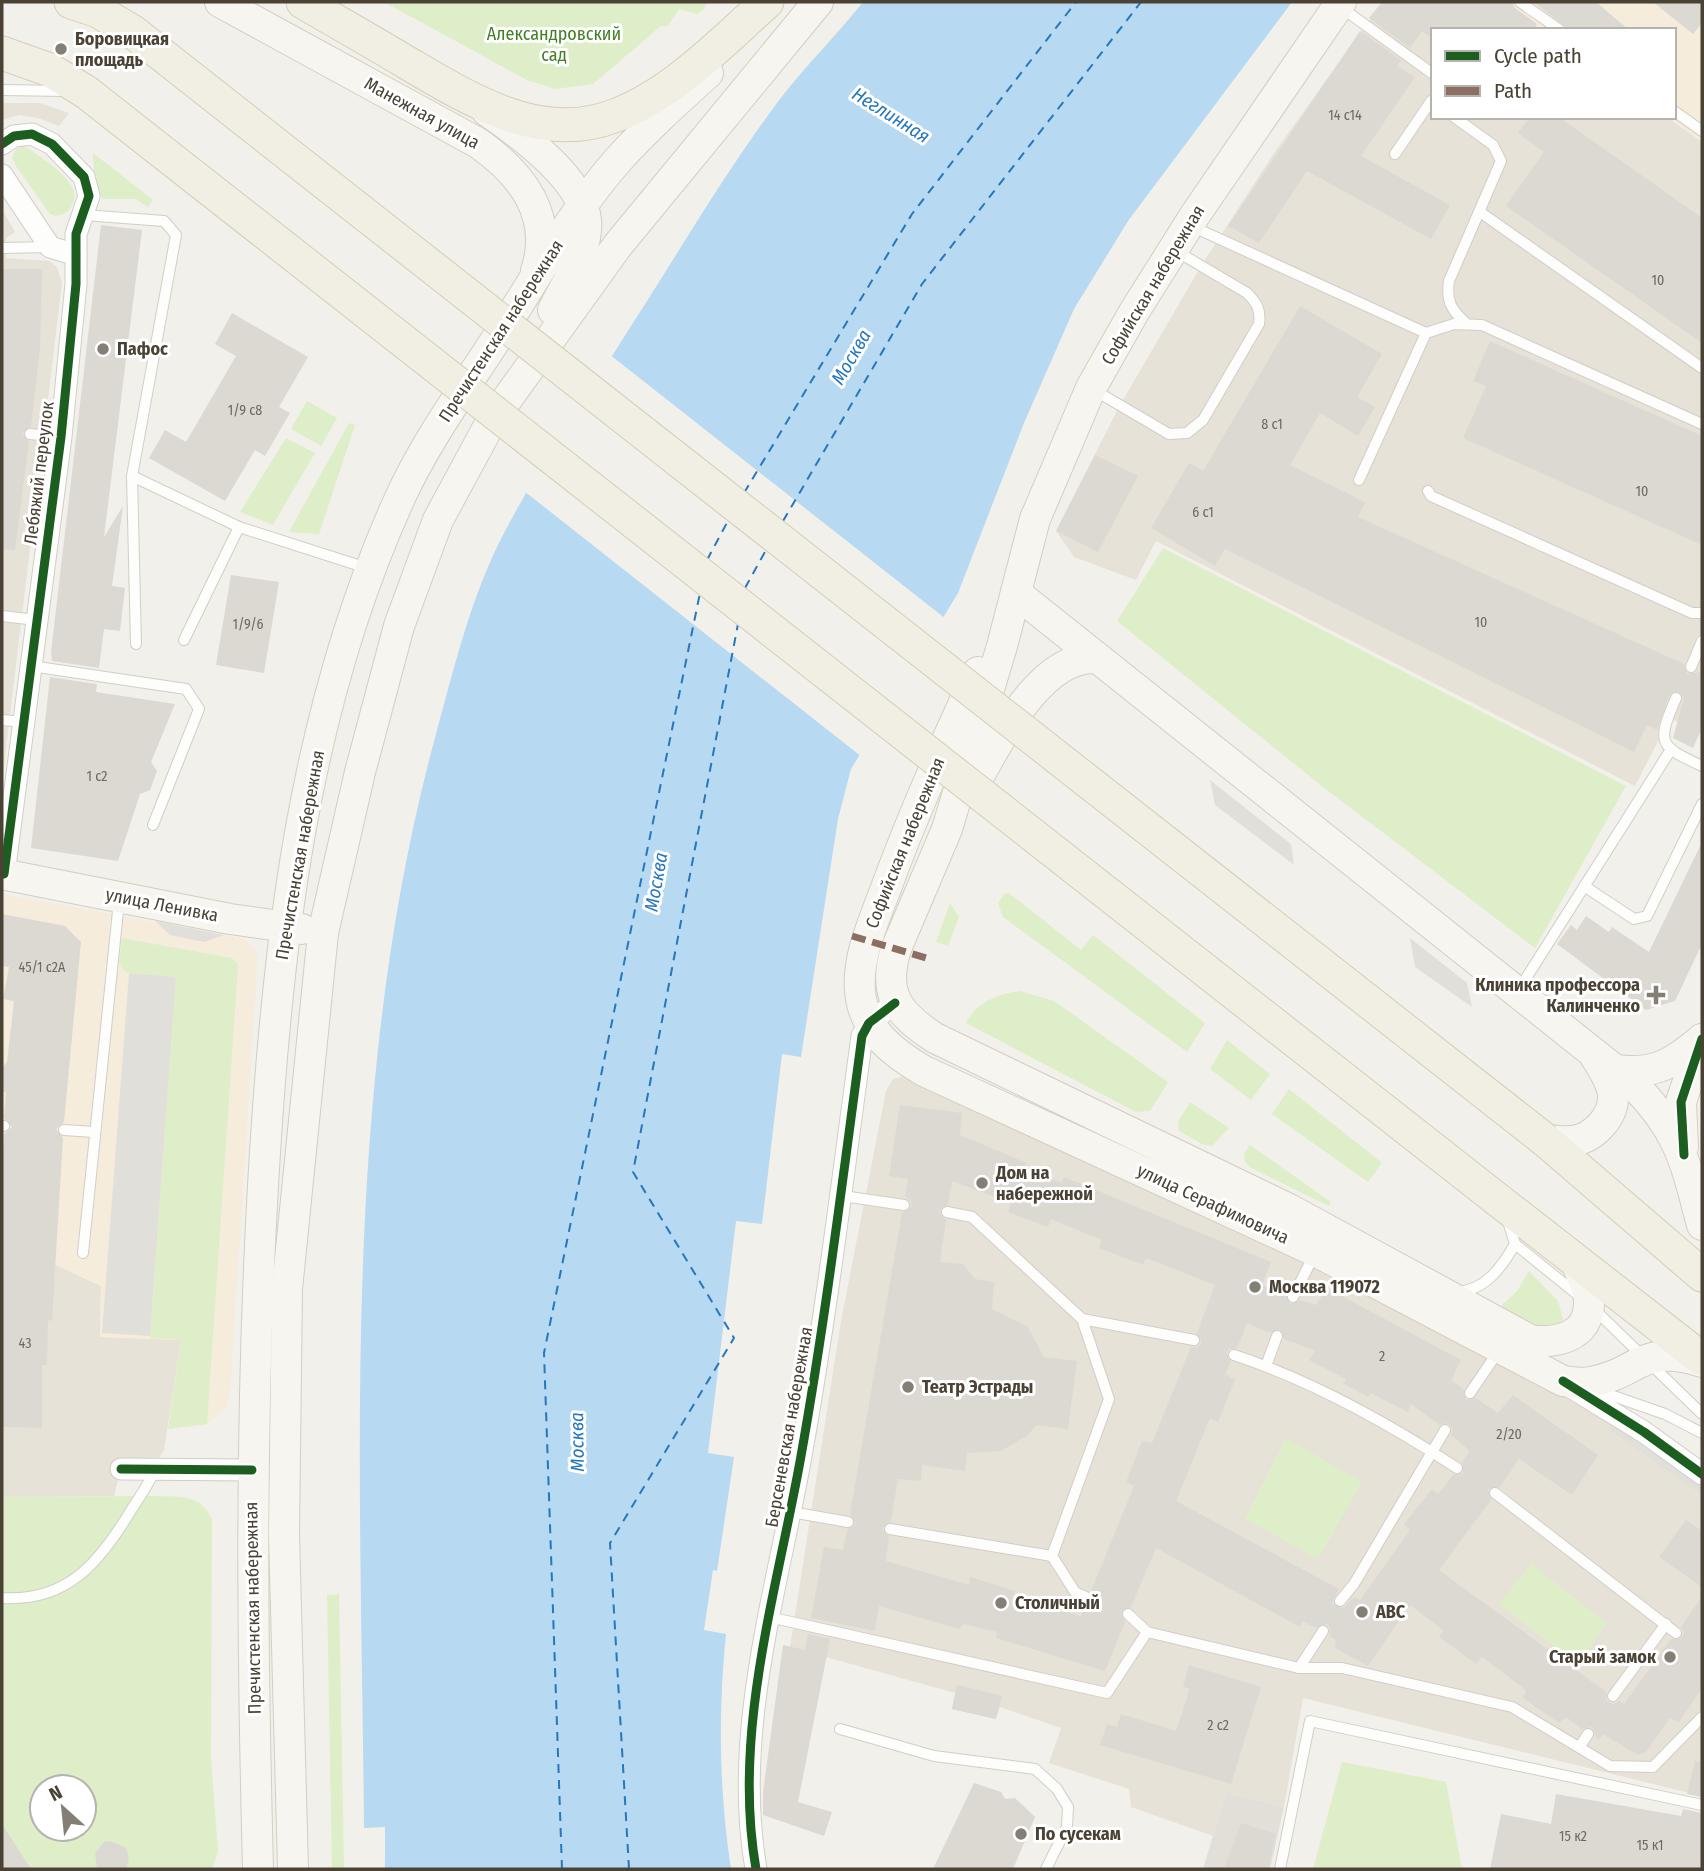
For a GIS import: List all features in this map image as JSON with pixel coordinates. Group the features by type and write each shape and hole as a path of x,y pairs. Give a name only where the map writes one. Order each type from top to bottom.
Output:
{"main road":[{"path":"71,2 98,11 133,32 1545,1140 1702,1275"},
{"path":"108,2 133,32"},
{"name":"Манежная улица","path":"220,2 478,143 499,158 527,190 541,223 542,243 531,285"},
{"name":"Манежная улица","path":"303,2 471,100 502,121 572,184 582,206"},
{"name":"Манежная улица","path":"471,100 495,111 547,122 580,124 612,117 637,106 682,76 767,2"},
{"name":"Пречистенская набережная","path":"258,1869 252,1470 254,1355 267,1116 285,926 314,763 333,686 370,569 400,497 429,442 582,206 616,163 658,118 733,50 776,2"},
{"name":"Пречистенская набережная","path":"293,1869 284,1534 284,1353 302,1117 323,933 360,772 400,626 438,520 466,466 517,382 626,236 818,2"},
{"name":"Софийская набережная","path":"895,1003 890,986 890,968 947,830 1035,519 1091,388 1181,237 1339,4"},
{"path":"2,53 50,70 86,92 1702,1360"},
{"path":"517,382 580,250 586,220 582,206"},
{"path":"1016,593 1591,1049 1653,1105 1684,1155"},
{"name":"Софийская набережная","path":"869,1023 860,992 866,940 918,801 1016,593"},
{"path":"947,830 1000,742 1043,681 1067,663 1096,658"},
{"name":"улица Ленивка","path":"3,874 230,919 323,933"},
{"name":"улица Серафимовича","path":"895,1003 916,1026 935,1038 1289,1209 1444,1293 1563,1381"},
{"name":"улица Серафимовича","path":"869,1023 893,1053 924,1071 1505,1339"},
{"path":"1615,1070 1639,1073 1660,1068 1702,1039"},
{"path":"1702,1039 1681,1102 1684,1155 1702,1225"},
{"path":"1545,1140 1573,1141 1588,1137 1603,1124 1612,1107 1613,1094 1607,1076 1591,1049"},
{"path":"1505,1339 1550,1343 1566,1340 1577,1330 1590,1305 1587,1289 1575,1261"},
{"path":"1563,1381 1588,1383 1603,1379 1644,1359 1681,1355 1702,1360"}],"street":[{"name":"Лебяжий переулок","path":"2,144 14,136 32,134 52,144 84,177 89,196 85,215 76,234 61,437 3,874"},
{"path":"2,175 50,247 76,255"},
{"path":"869,1023 895,1003"},
{"name":"Берсеневская набережная","path":"756,1869 748,1811 749,1762 769,1617 791,1512 843,1196 862,1036 869,1023"},
{"path":"1099,1150 1094,1144 1092,1132 1100,1124 1116,1124"},
{"path":"1563,1381 1644,1432 1702,1474"},
{"path":"121,1469 252,1470"}],"lane":[{"path":"1520,2 1557,28"},
{"path":"1339,4 1431,73"},
{"path":"2,90 86,92"},
{"path":"1395,154 1431,102"},
{"path":"1676,112 1702,131"},
{"path":"1457,119 1493,145 1499,155 1500,169 1448,291 1454,313 1465,323"},
{"path":"1480,212 1702,368"},
{"path":"85,215 164,221 176,235 132,476 136,644"},
{"path":"1181,237 1426,333"},
{"path":"1091,388 1169,434 1187,433 1203,420 1259,324 1260,314 1255,301 1247,293 1181,237"},
{"path":"2,247 50,247"},
{"path":"1359,480 1426,333 1441,326 1465,323 1482,325 1702,424"},
{"path":"30,434 61,437"},
{"path":"132,476 239,527 370,569"},
{"path":"1428,491 1431,496 1692,613 1702,612"},
{"path":"184,640 239,527"},
{"path":"2,616 36,620"},
{"path":"1690,667 1702,641"},
{"path":"31,666 186,689 199,709 153,825"},
{"path":"1676,698 1663,738 1670,751 1702,766"},
{"path":"2,720 24,722"},
{"path":"1518,991 1670,751"},
{"path":"1584,886 1634,919 1647,916 1702,804"},
{"path":"83,1253 119,897"},
{"path":"64,1130 94,1132"},
{"path":"843,1196 904,1205"},
{"path":"1497,1200 1515,1244 1590,1305 1702,1414"},
{"path":"947,1212 972,1217 1082,1319 1109,1399 1052,1556"},
{"path":"1444,1293 1468,1292 1499,1272 1515,1244"},
{"path":"1293,1297 1315,1251"},
{"path":"1082,1319 1194,1340"},
{"path":"1266,1366 1277,1336"},
{"path":"1470,1393 1505,1339"},
{"path":"1234,1355 1311,1386 1457,1468"},
{"path":"1563,1381 1618,1396 1702,1433"},
{"path":"1340,1601 1354,1584 1445,1430"},
{"path":"2,1598 43,1595 68,1583 88,1569 110,1546 148,1487 155,1469"},
{"path":"1495,1493 1676,1633"},
{"path":"791,1512 848,1522"},
{"path":"890,1529 1052,1556 1075,1592 1088,1598"},
{"path":"1128,1614 1147,1632 1299,1668 1342,1668 1512,1707 1610,1766 1653,1767 1702,1717"},
{"path":"769,1617 1107,1693 1147,1632"},
{"path":"1613,1696 1665,1624"},
{"path":"1299,1668 1323,1631"},
{"path":"1280,1869 1310,1721 1702,1805"},
{"path":"840,1729 934,1756 1035,1769 1057,1789 1068,1807 1068,1828 1046,1869"},
{"path":"1580,1746 1588,1734"}],"shaded area":[{"path":"1382,2 1502,2 1539,28 1431,28 1431,119 1670,119 1702,142 1702,734 1670,718 1635,786 1156,541 1136,580 1074,557 1056,531 1120,405 1201,266 1274,153"},
{"path":"1502,2 1702,2 1702,142 1670,119 1676,119 1676,28 1539,28"},
{"path":"2,103 40,103 69,113 59,126 38,118 19,115 2,120"},
{"path":"2,209 15,232 6,238 6,258 49,261 57,267 62,283 2,781"},
{"path":"1210,780 1291,844 1294,865 1215,805"},
{"path":"2,894 234,937 246,940 258,953 230,1392 226,1408 207,1424 168,1429 181,1340 100,1337 101,1286 2,1240"},
{"path":"155,921 224,935 204,942 170,935"},
{"path":"1410,938 1467,983 1472,1007 1415,967"},
{"path":"129,973 176,977 150,1336 102,1333"},
{"path":"905,1076 1316,1261 1608,1421 1702,1495 1702,1796 1303,1698 1284,1807 1226,1793 1213,1836 1131,1807 1129,1789 1049,1763 1061,1728 1000,1707 996,1719 952,1709 955,1693 790,1647 841,1321 886,1091 893,1079"},
{"path":"2,1240 101,1286 100,1337 181,1340 164,1450 157,1461 121,1469 114,1496 2,1497"},
{"path":"1608,1421 1702,1486 1702,1495 1613,1432"},
{"path":"1226,1793 1284,1807 1270,1869 1203,1869"}],"green space":[{"name":"Александровский сад","path":"384,2 707,2 704,9 697,14 679,9 668,26 661,26 593,84 555,89 527,80"},
{"path":"24,146 57,170 72,187 73,204 61,215 50,214 16,166 12,157 16,149"},
{"path":"93,153 153,200 148,207 136,199 103,199 95,188"},
{"path":"307,401 337,418 321,446 291,429"},
{"path":"349,423 355,425 319,534 289,532"},
{"path":"286,438 315,453 273,525 240,512"},
{"path":"1163,548 1626,786 1535,948 1323,787 1117,621"},
{"path":"1009,893 1081,950 1093,935 1205,1023 1187,1052 1003,917 998,903 1004,894"},
{"path":"950,903 959,917 948,946 936,942"},
{"path":"122,938 232,958 238,965 207,1424 168,1429 181,1340 150,1338 176,978 125,972 119,962"},
{"path":"1020,991 1054,1001 1168,1082 1150,1111 1136,1112 966,1023 982,1004 1004,994"},
{"path":"1227,1040 1270,1074 1251,1100 1210,1069"},
{"path":"1289,1089 1382,1163 1368,1182 1272,1114"},
{"path":"1190,1102 1229,1128 1212,1146 1202,1144 1179,1131 1178,1122"},
{"path":"1250,1145 1331,1202 1329,1206 1251,1168 1245,1162 1244,1154"},
{"path":"1529,1271 1558,1301 1563,1319 1549,1329 1532,1326 1501,1306 1517,1291"},
{"path":"1286,1438 1362,1482 1318,1559 1245,1519"},
{"path":"156,1496 196,1501 212,1520 211,1758 218,1851 212,1869 31,1869 10,1837 2,1836 2,1497"},
{"path":"1531,1564 1607,1623 1578,1665 1499,1604"},
{"path":"339,1594 344,1869 332,1869 327,1595"},
{"path":"1342,1762 1446,1782 1462,1869 1313,1869"}],"water":[{"path":"863,2 1292,2 1128,221 1074,309 1024,423 958,593 851,769 838,819 801,1057 782,1054 762,1224 736,1221 708,1453 734,1457 717,1571 713,1570 704,1630 726,1634 721,1752 731,1869 385,1869 385,1827 364,1828 360,1553 362,1277 370,1140 383,1003 405,868 436,734 478,592 497,547 526,493 739,157 790,86"}],"pier":[{"path":"609,354 946,619 862,757 524,491"}],"building":[{"path":"1382,2 1512,2 1515,8 1537,24 1534,28 1431,28 1431,38 1422,31 1410,48 1369,18"},
{"path":"1533,2 1596,2 1627,28 1567,28"},
{"path":"1653,2 1702,2 1702,23 1693,34"},
{"path":"1360,31 1401,60 1397,66 1415,77 1361,156 1450,205 1431,239 1307,171 1259,243 1228,226"},
{"path":"1528,119 1562,119 1702,218 1702,343 1506,206 1544,152 1518,133"},
{"path":"101,225 142,230 104,537 123,506 112,586 125,588 120,631 104,629 99,668 52,661 51,652"},
{"path":"2,269 42,269 40,348 31,426 22,433 29,442 15,550 2,549"},
{"path":"1300,306 1382,354 1357,397 1375,407 1358,436 1320,413 1290,465 1365,502 1358,517 1684,664 1687,674 1702,672 1702,728 1693,748 1673,738 1684,698 1678,691 1669,695 1657,730 1647,725 1634,752 1225,549 1215,566 1151,528 1189,463 1203,471"},
{"path":"232,313 308,357 279,407 290,413 265,456 255,450 225,501 149,458 165,430 186,442 236,356 215,344"},
{"path":"1490,341 1702,436 1702,545 1463,438 1486,386 1473,381"},
{"path":"1095,455 1138,476 1098,552 1056,531"},
{"path":"231,575 279,582 264,673 216,665"},
{"path":"50,677 97,684 96,692 175,704 151,762 157,771 150,790 140,794 118,861 31,848"},
{"path":"1702,842 1702,944 1675,1001 1646,1010 1557,944 1571,925 1577,930 1586,916 1609,932 1612,927 1649,952"},
{"path":"2,914 65,926 81,942 64,1122 56,1129 63,1138 52,1320 48,1321 47,1365 42,1365 42,1428 2,1427 2,1165 4,1134 12,1127 4,1118 6,1092 2,1092 2,1067 7,1062 14,1001 3,999 9,967 2,966"},
{"name":"Дом на набережной","path":"900,1105 962,1113 960,1135 1027,1163 1025,1169 1062,1183 1064,1177 1271,1262 1262,1285 1286,1294 1290,1304 1300,1300 1316,1305 1327,1288 1461,1360 1451,1380 1463,1389 1466,1400 1476,1398 1498,1413 1513,1395 1598,1455 1572,1495 1519,1459 1500,1487 1488,1489 1491,1500 1439,1570 1606,1692 1606,1700 1613,1704 1619,1701 1624,1704 1671,1639 1682,1638 1684,1633 1681,1627 1702,1596 1702,1688 1679,1722 1670,1718 1647,1751 1638,1755 1603,1734 1598,1741 1592,1727 1582,1729 1566,1717 1559,1723 1523,1698 1526,1690 1482,1657 1476,1664 1439,1637 1444,1631 1410,1605 1368,1666 1335,1648 1336,1640 1329,1636 1330,1628 1327,1624 1316,1628 1302,1621 1300,1627 1156,1548 1131,1607 1121,1612 1125,1622 1105,1671 996,1638 997,1632 963,1624 960,1629 879,1606 875,1631 811,1618 824,1547 843,1550 847,1530 856,1524 850,1514 902,1213 912,1207 911,1201 905,1197 908,1179 889,1176","holes":["952,1181 1011,1203 1008,1212 1048,1227 1051,1219 1102,1240 1099,1248 1143,1265 1146,1258 1215,1285 1197,1333 1202,1342 1197,1347 1191,1347 1152,1443 1142,1441 1126,1482 1134,1486 1091,1591 1095,1601 1085,1605 1081,1616 1013,1597 1015,1591 970,1577 969,1585 886,1561 889,1537 882,1528 891,1521 898,1479 921,1481 922,1465 965,1471 967,1453 1001,1451 1028,1435 1036,1425 1068,1429 1077,1361 1044,1357 1028,1327 992,1309 994,1282 975,1279 963,1264 940,1262 946,1220 939,1211 948,1204","1247,1323 1270,1333 1280,1329 1284,1339 1315,1351 1309,1360 1346,1379 1344,1384 1368,1397 1370,1393 1408,1412 1411,1404 1439,1425 1448,1423 1453,1429 1451,1435 1470,1451 1462,1462 1463,1473 1453,1475 1438,1494 1432,1489 1404,1524 1410,1530 1360,1600 1354,1597 1342,1609 1332,1603 1339,1589 1176,1501 1210,1418 1218,1422 1235,1380 1225,1374 1231,1362 1226,1353 1229,1349 1237,1348"]},
{"path":"1686,1520 1702,1531 1702,1587 1659,1557"},
{"path":"808,1634 830,1639 798,1802 832,1812 824,1836 763,1815 763,1792 783,1645 805,1650"},
{"path":"1189,1665 1261,1687 1231,1784 1100,1745 1107,1724 1117,1727 1121,1714 1176,1731 1190,1689 1183,1687"},
{"path":"957,1685 1002,1696 996,1719 952,1709"},
{"path":"1695,1761 1702,1762 1702,1797 1687,1794"},
{"path":"974,1783 1001,1792 1005,1799 1015,1798 1035,1817 1013,1869 933,1869"},
{"path":"1556,1794 1681,1816 1683,1809 1702,1813 1702,1869 1490,1869 1501,1814 1551,1824"},
{"path":"1241,1823 1276,1834 1268,1869 1224,1869"},
{"path":"2,1824 31,1869 2,1869"},
{"path":"110,1841 126,1848 129,1859 126,1869 97,1869 95,1853 104,1842"}],"ferry route":[{"path":"744,493 912,214 1076,2"},
{"path":"783,521 922,284 1141,2"},
{"path":"707,560 729,519"},
{"path":"745,588 766,550"},
{"path":"562,1869 544,1353 700,593"},
{"path":"629,1869 610,1543 734,1338 633,1172 738,624"}],"marked path":[{"path":"852,936 926,958"}],"cycle path":[{"path":"2,144 14,136 32,134 52,144 84,177 89,196 76,234 76,284 61,437 4,874"},
{"path":"756,1869 750,1817 750,1766 753,1714 761,1662 810,1404 862,1036 869,1023 895,1003"},
{"path":"1684,1155 1681,1102 1702,1039"},
{"path":"1563,1381 1644,1432 1702,1474"},
{"path":"121,1469 252,1470"}],"place":[{"name":"Боровицкая площадь","path":"61,49"},
{"name":"Пафос","path":"103,349"},
{"name":"Клиника профессора Калинченко","path":"1656,995"},
{"name":"Дом на набережной","path":"982,1183"},
{"name":"Москва 119072","path":"1255,1287"},
{"name":"Театр Эстрады","path":"908,1387"},
{"name":"Столичный","path":"1001,1603"},
{"name":"ABC","path":"1362,1612"},
{"name":"Старый замок","path":"1670,1657"},
{"name":"По сусекам","path":"1021,1834"}],"water label":[{"name":"Неглинная","path":"891,115"},
{"name":"Москва","path":"851,357"},
{"name":"Москва","path":"656,882"},
{"name":"Москва","path":"577,1442"}]}
